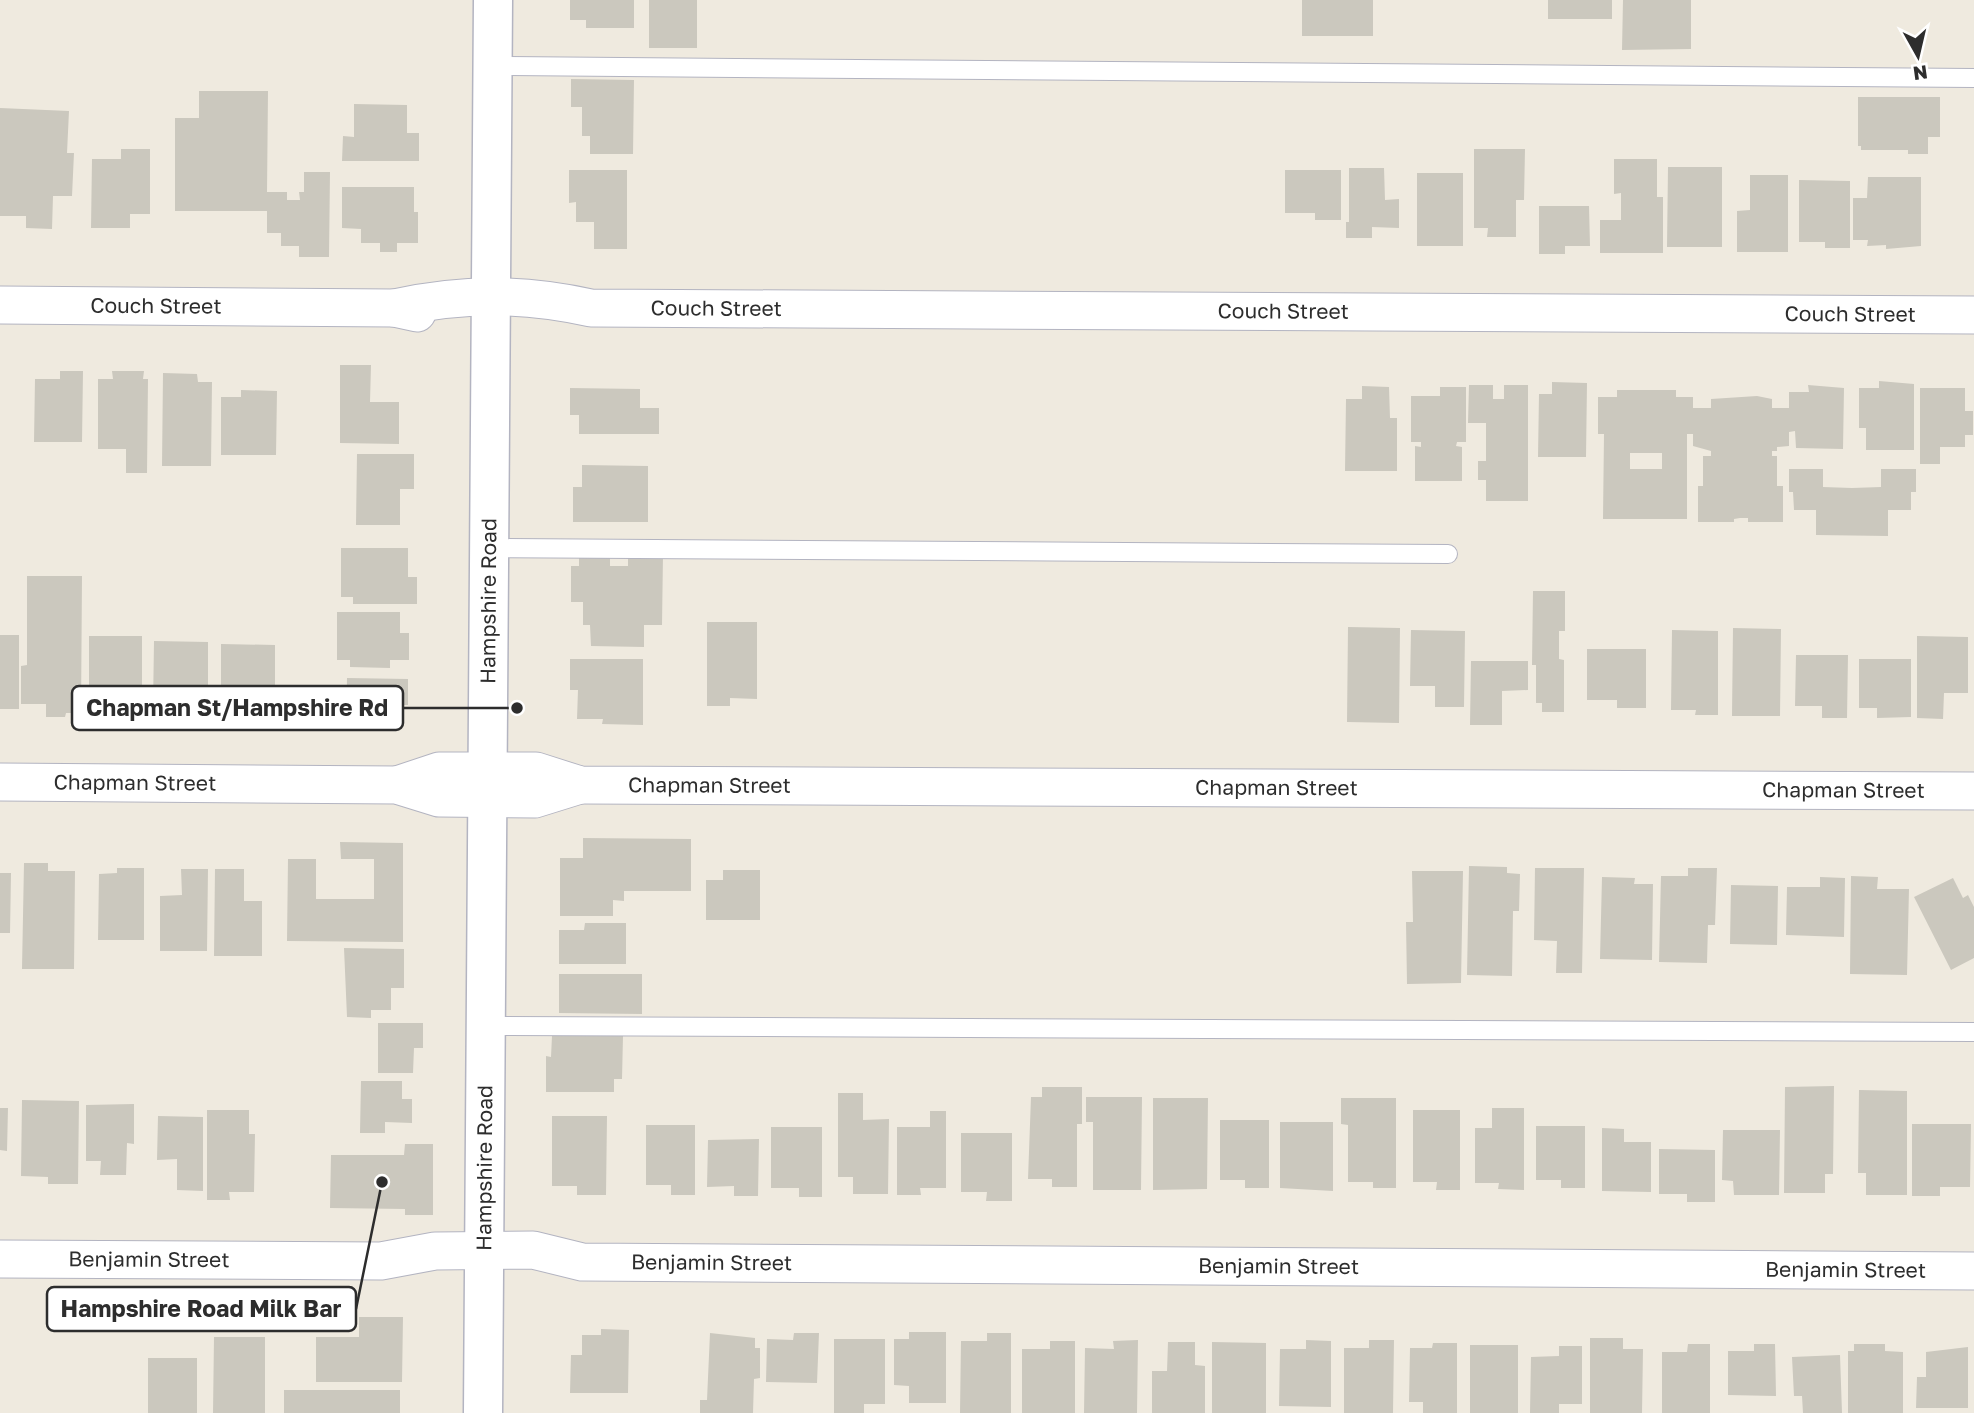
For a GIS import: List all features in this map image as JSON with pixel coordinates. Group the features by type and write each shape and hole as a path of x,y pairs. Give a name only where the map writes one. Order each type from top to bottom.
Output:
{"street":[{"name":"Hampshire Road","path":"483,1413 494,0"},
{"name":"Couch Street","path":"0,305 394,308 444,320 491,308 542,319 591,308 1974,315"},
{"name":"Chapman Street","path":"0,782 397,785 439,798 487,785 535,799 580,785 1974,792"},
{"name":"Benjamin Street","path":"0,1259 381,1261 435,1274 484,1262 533,1274 582,1262 1974,1271"}],"lane":[{"path":"493,66 1974,78"},
{"path":"488,548 1448,554"},
{"path":"485,1026 1974,1031"}],"building":[{"path":"570,0 634,0 634,28 586,28 586,20 570,20"},
{"path":"649,0 697,0 697,48 649,48"},
{"path":"1302,0 1373,0 1373,36 1302,36"},
{"path":"1548,0 1612,0 1612,19 1548,19"},
{"path":"1623,0 1691,0 1691,49 1622,50"},
{"path":"571,79 634,80 633,154 590,154 590,136 582,136 582,107 571,107"},
{"path":"199,91 268,91 267,192 287,192 287,200 300,200 299,192 304,192 304,172 330,172 329,257 299,257 299,246 281,246 281,233 267,233 267,211 175,211 175,118 199,118"},
{"path":"1858,97 1940,97 1940,137 1928,137 1928,154 1908,154 1908,150 1861,150 1861,146 1858,146"},
{"path":"354,104 407,105 407,133 419,133 419,161 342,161 343,136 354,137"},
{"path":"0,108 69,111 67,153 74,153 72,196 53,196 52,229 26,228 26,216 0,216"},
{"path":"121,149 150,149 150,214 130,214 130,228 91,228 92,159 121,159"},
{"path":"1474,149 1525,149 1524,200 1516,200 1516,237 1487,237 1488,228 1474,228"},
{"path":"1614,159 1657,159 1657,197 1663,197 1663,253 1600,253 1600,220 1621,220 1621,193 1614,194"},
{"path":"1668,167 1722,167 1722,247 1667,247"},
{"path":"1349,168 1384,168 1385,200 1399,199 1399,228 1372,227 1372,238 1346,238 1346,222 1349,222"},
{"path":"569,170 627,170 627,249 594,249 594,222 576,222 576,202 569,203"},
{"path":"1285,170 1341,170 1341,220 1315,220 1315,213 1285,213"},
{"path":"1417,173 1463,173 1463,246 1417,246"},
{"path":"1750,175 1788,175 1788,252 1737,252 1737,211 1750,210"},
{"path":"1868,177 1921,177 1921,246 1886,249 1886,245 1867,246 1868,240 1853,240 1853,198 1867,198"},
{"path":"1799,180 1850,181 1850,248 1825,248 1825,242 1799,242"},
{"path":"342,187 414,187 414,212 418,212 418,243 397,243 397,252 380,252 380,243 361,243 361,229 342,228"},
{"path":"1539,206 1589,206 1590,246 1565,246 1565,254 1539,254"},
{"path":"340,365 371,365 370,402 399,402 399,444 340,443"},
{"path":"60,371 83,371 82,442 34,442 35,379 60,379"},
{"path":"112,371 144,371 143,379 148,379 147,473 126,473 126,449 98,449 98,379 113,379"},
{"path":"163,373 197,374 198,382 212,382 211,466 162,466"},
{"path":"1879,381 1914,384 1914,450 1866,450 1866,428 1859,428 1859,388 1879,388"},
{"path":"1552,382 1587,383 1586,457 1538,457 1539,394 1552,394"},
{"path":"1469,385 1493,385 1493,399 1504,399 1504,385 1528,385 1528,501 1486,501 1486,480 1478,480 1478,461 1486,461 1486,423 1468,423"},
{"path":"1808,385 1844,388 1843,449 1796,448 1795,431 1789,432 1789,446 1777,447 1777,451 1772,451 1772,456 1777,456 1777,486 1783,486 1783,522 1748,522 1748,518 1740,518 1734,519 1734,522 1698,522 1698,486 1703,486 1703,456 1711,456 1711,451 1693,446 1693,434 1687,434 1687,519 1603,519 1604,434 1598,434 1598,397 1617,397 1617,390 1676,390 1676,397 1693,397 1693,408 1711,408 1711,399 1757,396 1772,399 1772,408 1789,408 1789,392 1809,392","holes":["1630,453 1662,453 1662,469 1630,469"]},
{"path":"1362,386 1389,387 1390,418 1397,418 1397,471 1345,471 1346,399 1362,399"},
{"path":"1440,387 1466,387 1466,442 1457,442 1456,446 1462,447 1462,481 1415,481 1415,446 1421,447 1421,442 1411,442 1411,396 1440,396"},
{"path":"570,388 640,389 640,408 659,408 659,434 579,434 579,415 570,415"},
{"path":"1920,388 1965,388 1965,411 1973,411 1973,435 1965,435 1965,447 1940,447 1940,464 1920,464"},
{"path":"241,390 277,391 276,455 221,455 221,397 241,397"},
{"path":"357,454 414,454 414,489 400,489 400,525 356,525"},
{"path":"582,465 648,466 648,522 573,522 573,487 582,487"},
{"path":"1789,469 1823,469 1823,487 1852,488 1881,487 1881,469 1916,469 1916,492 1911,492 1911,510 1888,510 1888,536 1816,535 1816,510 1794,510 1793,492 1789,492"},
{"path":"341,548 408,548 408,577 417,577 417,604 353,604 353,597 341,597"},
{"path":"579,553 610,553 610,566 628,566 628,554 663,554 662,625 644,625 644,647 591,646 590,625 583,625 583,602 571,602 571,566 579,566"},
{"path":"27,576 82,576 81,713 66,713 65,717 46,717 46,704 21,704 21,666 27,665"},
{"path":"1533,591 1565,591 1565,631 1559,631 1559,659 1564,660 1564,712 1542,712 1542,703 1536,703 1536,665 1532,665"},
{"path":"337,612 400,612 400,633 409,633 409,660 390,660 390,668 350,667 350,660 337,660"},
{"path":"707,622 757,622 757,699 730,698 730,706 707,706"},
{"path":"1348,627 1400,628 1399,723 1347,722"},
{"path":"1733,628 1781,629 1780,716 1732,716"},
{"path":"1411,630 1465,631 1464,707 1435,707 1435,686 1410,686"},
{"path":"1672,630 1718,631 1718,715 1695,715 1696,710 1671,710"},
{"path":"0,635 19,635 19,709 0,709"},
{"path":"89,636 142,636 142,696 113,696 113,703 89,703"},
{"path":"1917,636 1968,637 1968,693 1944,693 1943,719 1917,718"},
{"path":"154,641 208,642 208,694 183,694 182,707 153,707"},
{"path":"221,644 275,645 275,706 248,706 249,694 221,694"},
{"path":"1587,649 1646,649 1646,708 1617,708 1617,700 1587,700"},
{"path":"1796,655 1848,655 1847,718 1822,718 1822,706 1795,706"},
{"path":"570,659 643,659 643,725 602,724 603,719 577,719 578,690 570,690"},
{"path":"1859,659 1911,659 1911,717 1877,718 1877,708 1859,708"},
{"path":"1471,661 1528,661 1528,690 1502,691 1502,725 1470,725"},
{"path":"347,678 408,679 408,705 390,705 390,731 346,731"},
{"path":"583,838 691,839 691,891 624,891 624,901 613,900 613,916 560,916 560,858 583,858"},
{"path":"340,842 403,843 403,942 287,941 288,859 316,859 316,899 374,899 374,859 341,859"},
{"path":"24,863 48,863 48,871 75,871 74,969 22,969"},
{"path":"1469,866 1507,867 1507,873 1520,874 1519,911 1513,911 1512,976 1467,975"},
{"path":"117,868 144,868 144,940 98,940 99,874 117,873"},
{"path":"1535,868 1584,868 1582,973 1556,973 1557,941 1534,940"},
{"path":"1688,868 1717,868 1715,925 1708,925 1707,963 1659,962 1661,876 1688,876"},
{"path":"181,869 208,869 207,951 160,951 160,896 182,895"},
{"path":"215,869 244,869 244,901 262,901 262,956 214,956"},
{"path":"723,870 760,870 760,920 706,920 706,880 723,880"},
{"path":"1412,871 1463,871 1461,983 1407,984 1406,922 1413,922"},
{"path":"0,873 11,873 10,933 0,933"},
{"path":"1851,876 1878,877 1877,889 1909,889 1907,975 1850,974"},
{"path":"1602,877 1635,878 1634,884 1653,884 1652,960 1600,959"},
{"path":"1820,877 1845,878 1844,937 1786,935 1787,887 1820,887"},
{"path":"1953,878 1963,898 1968,895 1974,907 1974,958 1951,970 1914,897"},
{"path":"1731,885 1778,886 1777,945 1730,944"},
{"path":"585,923 626,923 626,964 559,964 559,930 584,930"},
{"path":"344,948 404,949 404,988 391,988 391,1010 371,1010 371,1018 347,1017"},
{"path":"559,974 642,974 642,1014 559,1013"},
{"path":"378,1023 423,1023 423,1048 414,1048 413,1073 378,1073"},
{"path":"569,1032 623,1036 622,1079 614,1079 614,1092 546,1092 546,1056 551,1057 552,1036 569,1036"},
{"path":"361,1081 402,1081 402,1099 412,1099 412,1123 385,1122 385,1133 360,1133"},
{"path":"1834,1086 1833,1174 1825,1174 1825,1193 1784,1193 1785,1087"},
{"path":"1042,1087 1082,1087 1082,1124 1077,1124 1077,1187 1052,1187 1052,1179 1028,1179 1031,1097 1042,1097"},
{"path":"1859,1090 1907,1091 1907,1195 1866,1195 1866,1173 1858,1173"},
{"path":"838,1093 863,1093 863,1120 889,1119 888,1194 853,1194 853,1177 838,1177"},
{"path":"1086,1097 1142,1097 1141,1190 1093,1190 1093,1122 1086,1122"},
{"path":"1153,1098 1208,1098 1207,1189 1153,1190"},
{"path":"1341,1098 1396,1098 1396,1188 1373,1188 1373,1182 1348,1182 1348,1125 1341,1124"},
{"path":"22,1100 79,1101 78,1184 48,1184 48,1177 21,1176"},
{"path":"134,1104 134,1144 127,1143 126,1175 100,1175 101,1161 86,1161 86,1105"},
{"path":"0,1108 8,1108 7,1151 0,1150"},
{"path":"1492,1108 1524,1108 1524,1190 1498,1189 1499,1183 1475,1183 1475,1128 1492,1128"},
{"path":"207,1110 249,1110 249,1134 255,1134 254,1192 229,1192 230,1200 207,1200"},
{"path":"1413,1110 1460,1110 1460,1190 1436,1190 1437,1182 1413,1182"},
{"path":"930,1111 946,1111 946,1188 920,1188 921,1195 897,1195 897,1127 930,1127"},
{"path":"158,1116 203,1117 203,1191 177,1190 177,1159 157,1160"},
{"path":"552,1116 607,1116 606,1195 577,1195 577,1186 552,1186"},
{"path":"1220,1120 1269,1120 1269,1188 1245,1188 1245,1180 1220,1180"},
{"path":"1280,1122 1333,1122 1333,1191 1280,1188"},
{"path":"1912,1124 1971,1124 1970,1187 1940,1187 1940,1196 1912,1196"},
{"path":"646,1125 695,1125 695,1195 671,1195 671,1185 646,1185"},
{"path":"1536,1126 1585,1126 1585,1188 1561,1188 1561,1180 1536,1180"},
{"path":"771,1127 822,1127 822,1197 799,1197 799,1188 771,1188"},
{"path":"1602,1128 1624,1129 1624,1142 1651,1142 1651,1192 1602,1191"},
{"path":"1723,1130 1780,1130 1779,1195 1734,1195 1733,1181 1722,1180"},
{"path":"961,1133 1012,1133 1012,1201 986,1201 987,1192 961,1192"},
{"path":"759,1139 758,1196 734,1196 734,1186 707,1187 708,1140"},
{"path":"405,1144 433,1144 433,1215 405,1215 405,1209 330,1208 331,1155 404,1155"},
{"path":"1659,1149 1715,1150 1715,1202 1687,1202 1687,1194 1659,1194"},
{"path":"359,1317 403,1317 402,1382 316,1382 316,1337 359,1337"},
{"path":"601,1329 629,1330 628,1393 570,1393 571,1355 582,1355 582,1335 601,1335"},
{"path":"909,1332 946,1332 946,1403 909,1403 909,1386 894,1385 894,1339 909,1339"},
{"path":"710,1333 755,1338 755,1348 760,1348 760,1378 754,1379 753,1413 700,1413 700,1400 707,1400"},
{"path":"794,1333 819,1333 817,1383 766,1382 767,1339 793,1340"},
{"path":"987,1333 1011,1333 1011,1413 960,1413 961,1341 987,1341"},
{"path":"214,1337 265,1337 265,1413 213,1413"},
{"path":"1590,1338 1623,1338 1623,1349 1643,1349 1642,1413 1590,1413"},
{"path":"834,1339 885,1339 885,1404 864,1404 864,1413 834,1413"},
{"path":"1138,1340 1137,1413 1084,1413 1085,1348 1114,1349 1113,1341"},
{"path":"1306,1340 1331,1341 1331,1407 1279,1406 1280,1349 1306,1349"},
{"path":"1369,1340 1394,1340 1393,1413 1344,1413 1344,1348 1369,1348"},
{"path":"1050,1341 1075,1341 1075,1413 1022,1413 1022,1349 1050,1349"},
{"path":"1168,1342 1195,1342 1195,1365 1205,1366 1205,1413 1152,1413 1152,1371 1167,1371"},
{"path":"1212,1342 1266,1343 1266,1413 1212,1413"},
{"path":"1433,1343 1457,1343 1457,1413 1423,1413 1423,1402 1409,1402 1410,1348 1432,1348"},
{"path":"1688,1344 1710,1344 1710,1413 1662,1413 1662,1352 1687,1352"},
{"path":"1754,1344 1775,1344 1776,1396 1728,1395 1728,1351 1754,1351"},
{"path":"1854,1344 1885,1344 1885,1351 1903,1352 1903,1413 1848,1413 1848,1351 1854,1351"},
{"path":"1470,1345 1518,1345 1518,1413 1470,1413"},
{"path":"1559,1346 1582,1346 1582,1404 1559,1404 1559,1413 1530,1413 1531,1357 1559,1356"},
{"path":"1968,1347 1968,1408 1916,1408 1917,1377 1926,1377 1926,1352"},
{"path":"1840,1355 1842,1413 1803,1413 1802,1396 1794,1396 1792,1357"},
{"path":"148,1358 197,1358 197,1413 148,1413"},
{"path":"284,1390 400,1390 400,1413 284,1413"}],"place":[{"name":"Chapman St/Hampshire Rd","path":"517,708"},
{"name":"Hampshire Road Milk Bar","path":"382,1182"}]}
